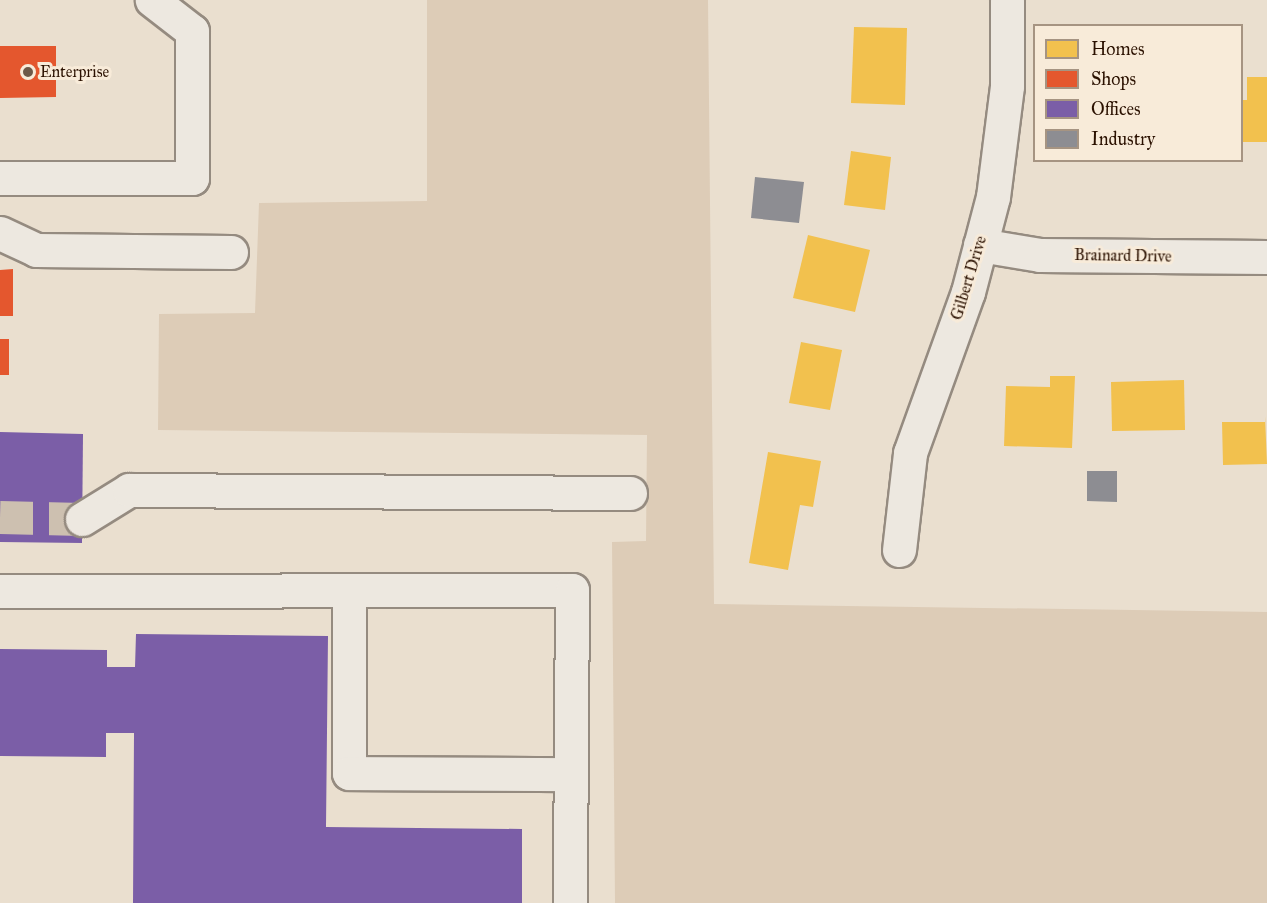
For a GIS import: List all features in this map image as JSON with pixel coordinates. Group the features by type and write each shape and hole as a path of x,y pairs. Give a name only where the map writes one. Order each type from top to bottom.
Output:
{"street":[{"path":"0,178 192,178 192,31 152,0"},
{"name":"Gilbert Drive","path":"899,550 910,453 968,292 1002,140 1007,86 1007,0"},
{"path":"0,233 36,250 231,252"},
{"name":"Brainard Drive","path":"980,244 1040,255 1267,257"},
{"path":"82,519 129,490 630,493"},
{"path":"349,590 349,773 571,774"},
{"path":"0,591 572,590 570,903"}],"shaded area":[{"path":"427,0 708,0 714,604 1267,612 1267,903 615,903 612,542 646,541 647,435 158,430 159,314 255,313 259,203 427,201"}],"building: Homes":[{"path":"854,27 907,28 905,105 851,103"},
{"path":"1247,77 1267,77 1267,142 1243,142 1243,100 1247,100"},
{"path":"851,151 891,157 885,210 844,205"},
{"path":"808,235 870,250 855,312 793,298"},
{"path":"801,342 842,350 830,410 789,403"},
{"path":"1050,376 1075,376 1072,448 1004,446 1006,386 1050,387"},
{"path":"1184,380 1185,430 1112,431 1111,382"},
{"path":"1265,416 1267,464 1223,465 1222,422 1265,422"},
{"path":"768,452 821,461 813,507 800,505 788,570 749,563"}],"building: Shops":[{"name":"Enterprise","path":"0,46 56,46 56,97 0,98"},
{"path":"13,269 13,316 0,316 0,270"},
{"path":"0,339 9,339 9,375 0,375"}],"building: Offices":[{"path":"0,432 83,434 82,543 0,542"},
{"path":"136,634 328,636 326,827 522,829 522,903 133,903 134,733 106,733 106,757 0,756 0,649 107,650 107,667 135,667"}],"building: Industry":[{"path":"755,177 804,182 799,223 751,218"},
{"path":"1087,471 1117,471 1117,502 1087,501"}],"tunnel":[{"path":"0,517 82,519"}],"place":[{"name":"Enterprise","path":"28,72"}]}
